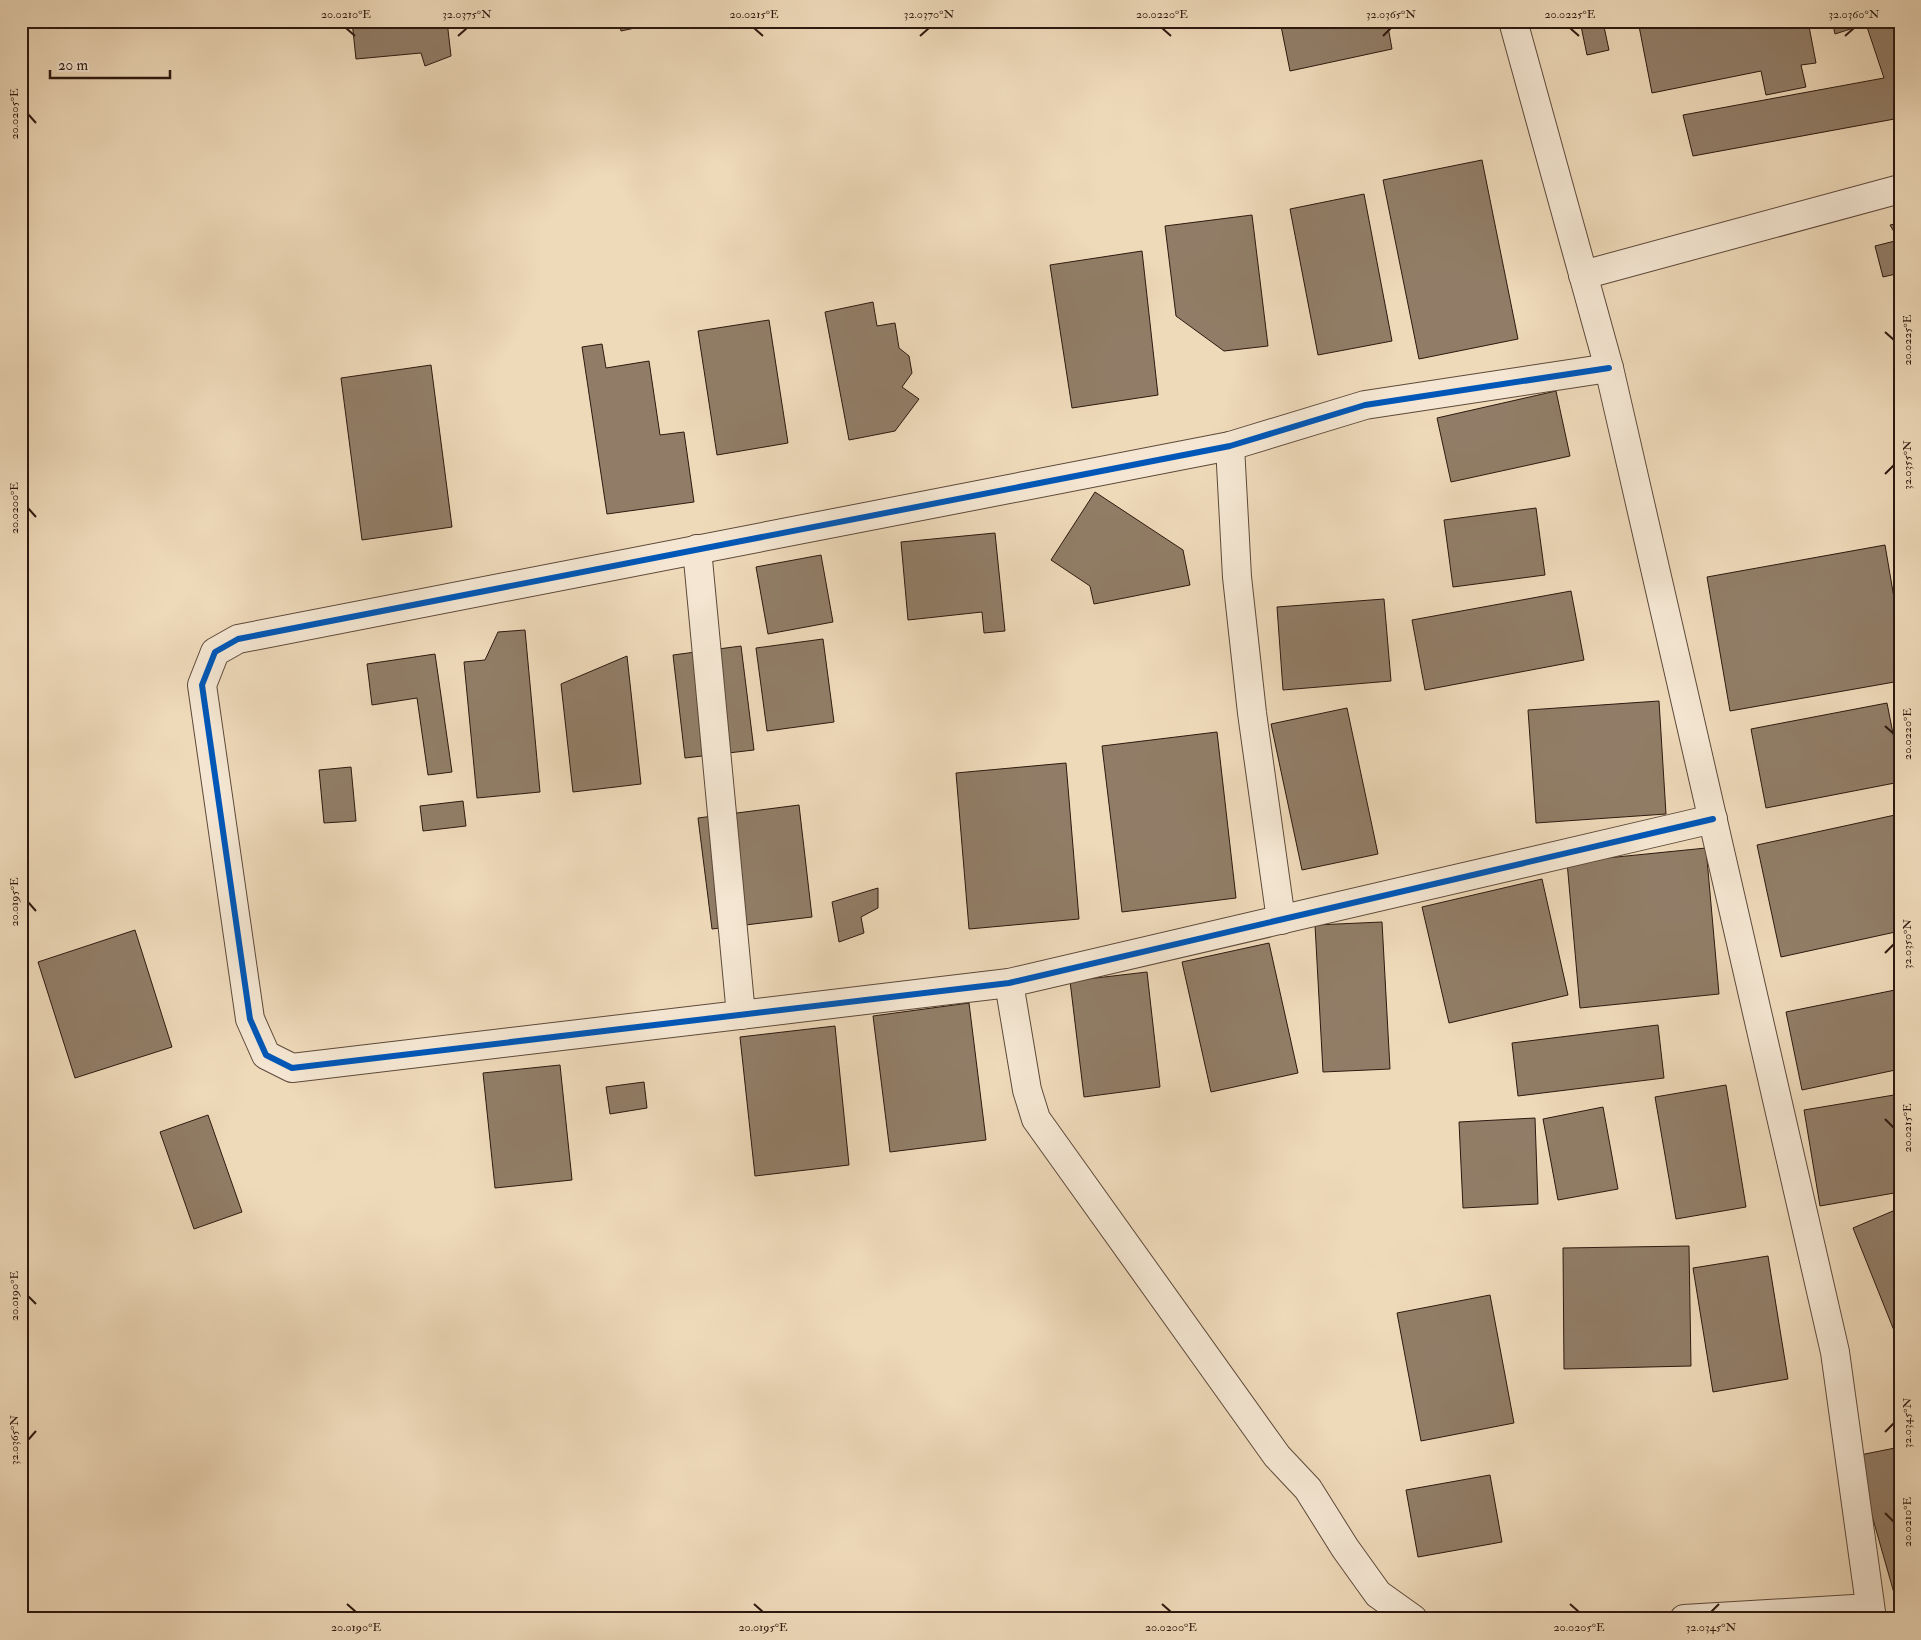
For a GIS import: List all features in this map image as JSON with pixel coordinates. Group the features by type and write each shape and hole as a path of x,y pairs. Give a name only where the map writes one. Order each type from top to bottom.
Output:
{"street":[{"path":"1513,21 1609,368 1835,1352 1871,1613 1680,1618"},
{"path":"1583,275 1900,189"},
{"path":"1609,368 1365,405 1230,446 238,639 215,652 202,685 250,1019 266,1055 292,1068 1009,983 1713,819"},
{"path":"1230,446 1237,577 1252,713 1281,920"},
{"path":"697,549 741,1016"},
{"path":"1009,983 1027,1090 1036,1119 1277,1456 1308,1489 1344,1548 1378,1594 1414,1619"}],"building":[{"path":"352,21 447,21 451,56 425,66 421,53 356,59"},
{"path":"619,21 667,21 621,31"},
{"path":"1280,21 1387,21 1392,49 1290,71"},
{"path":"1580,21 1609,21 1603,22 1609,50 1587,55"},
{"path":"1638,21 1808,21 1816,63 1801,65 1806,87 1766,95 1761,71 1652,93"},
{"path":"1832,21 1900,21 1900,118 1693,156 1683,115 1884,78 1866,24 1835,34"},
{"path":"1482,160 1518,339 1419,359 1383,180"},
{"path":"1364,194 1392,341 1318,355 1290,209"},
{"path":"1252,215 1268,346 1224,351 1176,316 1165,226"},
{"path":"1900,223 1900,273 1883,277 1875,246 1899,240 1890,225"},
{"path":"1142,251 1158,395 1072,408 1050,265"},
{"path":"873,302 877,326 895,323 899,348 909,356 912,373 902,387 919,399 895,431 849,440 825,312"},
{"path":"769,320 788,443 717,455 698,331"},
{"path":"602,344 606,368 649,361 660,435 684,432 694,502 607,514 582,347"},
{"path":"431,365 452,527 362,540 341,378"},
{"path":"1556,391 1570,456 1451,482 1437,418"},
{"path":"1095,492 1183,550 1190,585 1094,604 1090,586 1051,560"},
{"path":"1536,508 1545,575 1453,587 1444,520"},
{"path":"995,533 1005,631 984,633 982,612 908,620 901,542"},
{"path":"1885,545 1900,633 1900,681 1730,711 1707,577"},
{"path":"821,555 833,622 768,634 756,567"},
{"path":"1571,591 1584,660 1425,690 1412,620"},
{"path":"1384,599 1391,681 1283,690 1277,607"},
{"path":"525,630 540,792 477,798 464,662 485,660 498,632"},
{"path":"823,639 834,722 767,731 756,648"},
{"path":"741,646 754,750 685,758 673,655"},
{"path":"435,654 452,772 428,775 417,698 372,705 367,664"},
{"path":"627,656 641,784 573,792 561,684"},
{"path":"1659,701 1666,814 1536,823 1528,710"},
{"path":"1887,703 1900,769 1900,782 1766,808 1751,729"},
{"path":"1347,708 1378,854 1302,870 1271,724"},
{"path":"1217,732 1236,898 1122,912 1102,746"},
{"path":"1066,763 1079,919 969,929 956,773"},
{"path":"351,767 356,821 324,823 319,770"},
{"path":"463,801 466,826 423,831 420,806"},
{"path":"799,805 812,917 712,929 698,818"},
{"path":"1895,815 1900,839 1900,931 1781,957 1757,845"},
{"path":"1706,848 1719,994 1580,1008 1567,862"},
{"path":"1542,879 1568,995 1449,1023 1422,907"},
{"path":"878,888 878,908 861,917 864,933 839,942 832,902"},
{"path":"1382,922 1390,1069 1323,1072 1315,925"},
{"path":"135,930 172,1047 75,1078 38,962"},
{"path":"1269,943 1298,1073 1211,1092 1182,962"},
{"path":"1147,972 1160,1087 1084,1097 1070,981"},
{"path":"1900,989 1900,1069 1802,1090 1786,1012"},
{"path":"969,1003 986,1140 890,1152 873,1016"},
{"path":"1658,1025 1664,1078 1518,1096 1512,1043"},
{"path":"835,1026 849,1165 755,1176 740,1037"},
{"path":"560,1065 572,1180 495,1188 483,1073"},
{"path":"644,1082 647,1108 610,1114 606,1087"},
{"path":"1726,1085 1746,1207 1676,1219 1655,1097"},
{"path":"1900,1094 1900,1192 1820,1206 1804,1110"},
{"path":"1603,1107 1618,1189 1558,1200 1543,1119"},
{"path":"208,1115 242,1212 194,1229 160,1132"},
{"path":"1535,1118 1538,1204 1463,1208 1459,1122"},
{"path":"1900,1208 1900,1343 1899,1343 1853,1228"},
{"path":"1689,1246 1691,1366 1564,1369 1563,1248"},
{"path":"1768,1256 1788,1379 1713,1392 1693,1268"},
{"path":"1490,1295 1514,1423 1421,1441 1397,1313"},
{"path":"1900,1447 1900,1614 1855,1456"},
{"path":"1490,1475 1502,1542 1418,1557 1406,1490"}],"cycle path":[{"path":"1609,368 1365,405 1230,446 238,639 215,652 202,685 250,1019 266,1055 292,1068 1009,983 1713,819"}]}
